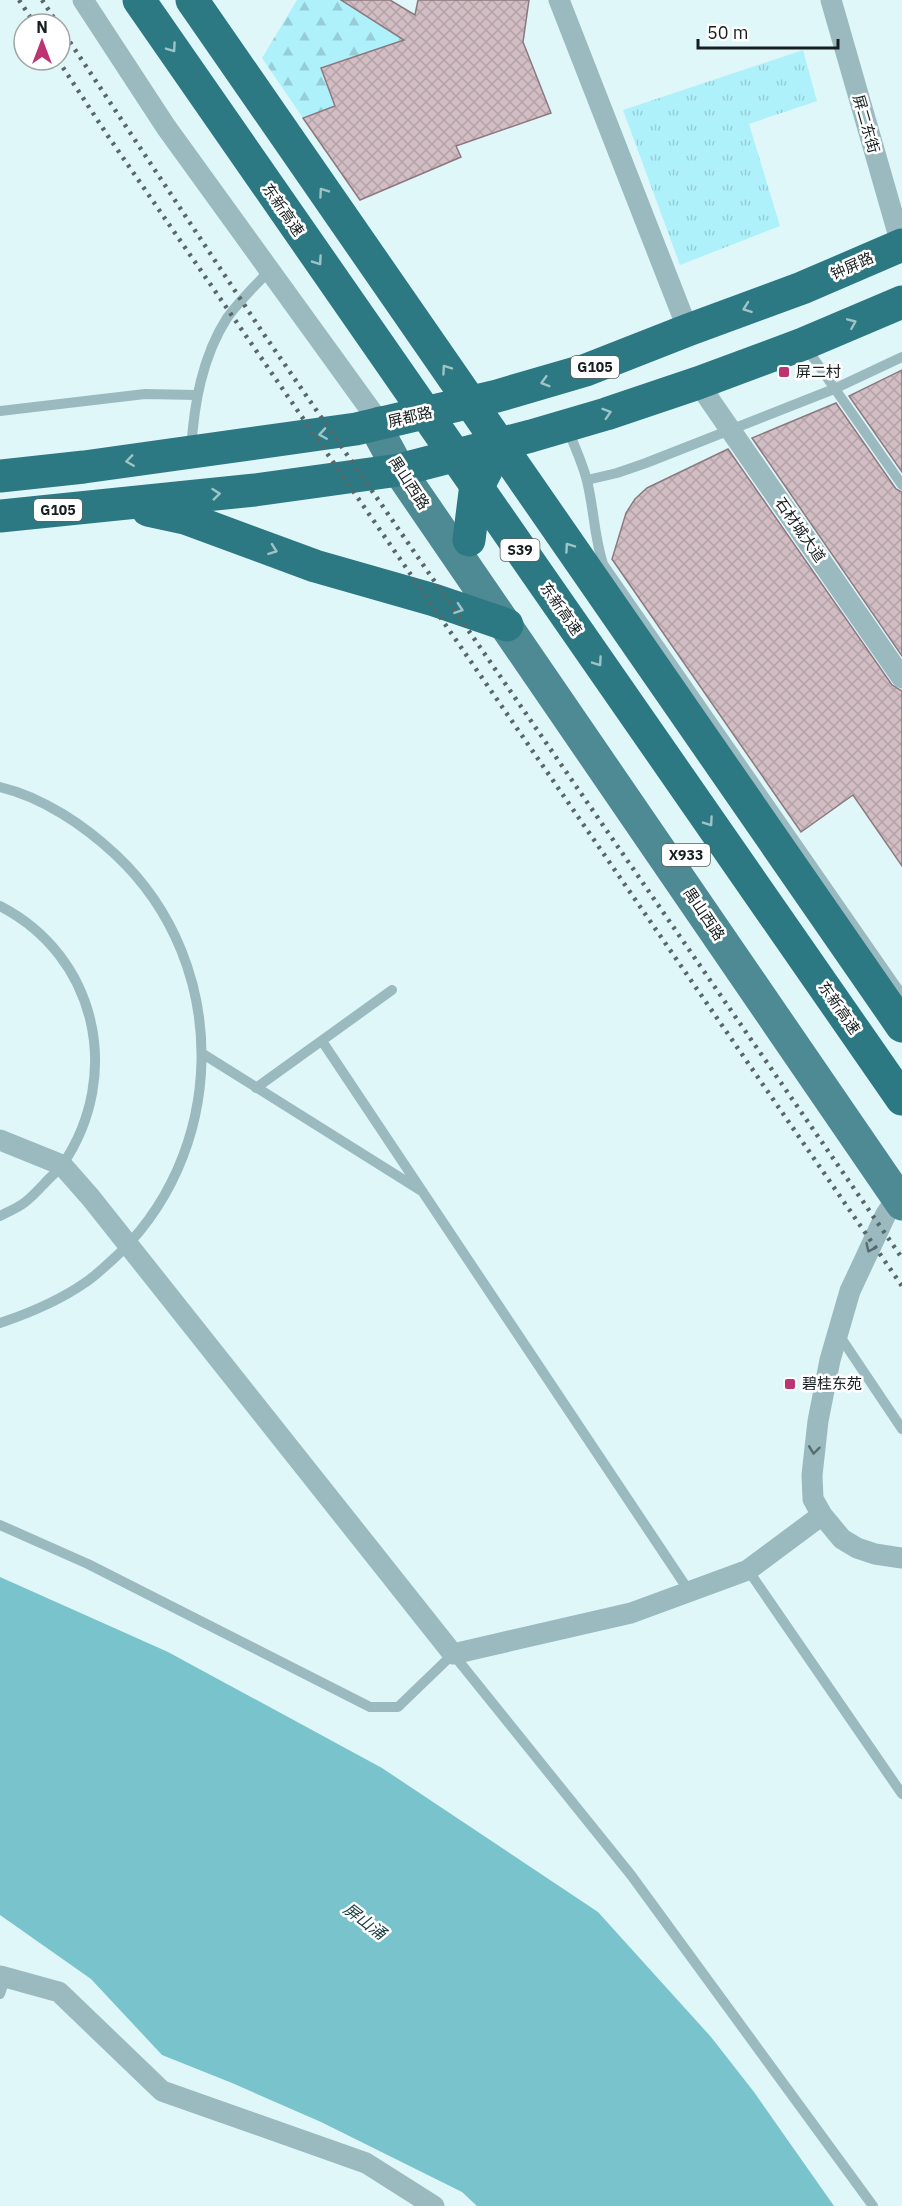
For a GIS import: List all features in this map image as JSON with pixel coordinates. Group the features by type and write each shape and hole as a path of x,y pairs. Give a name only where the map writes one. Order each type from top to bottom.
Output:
{"highway":[{"name":"东新高速","path":"139,0 902,1099"},
{"name":"S39","path":"192,0 902,1026"},
{"name":"钟屏路","path":"802,288 902,246"},
{"name":"屏都路","path":"0,476 84,467 333,433 497,396 586,370 802,288"},
{"name":"G105","path":"0,516 255,490 410,466 567,426 698,383 803,344 902,302"},
{"path":"469,540 475,492 487,468 531,436"},
{"path":"116,504 185,518 315,566 434,600 507,625"}],"main road":[{"name":"禺山西路","path":"380,423 380,435 410,466 469,540 520,612 901,1191"},
{"name":"禺山西路","path":"410,466 507,625 901,1191"}],"street":[{"path":"83,0 166,127 380,423"},
{"path":"559,0 688,330"},
{"name":"屏二东街","path":"831,0 902,246"},
{"name":"石材城大道","path":"698,383 902,678"},
{"path":"1,1140 62,1165 91,1198 453,1654 631,1613 748,1570 822,1515"},
{"path":"901,1191 886,1214 850,1291 837,1332 830,1360 812,1475 813,1499 822,1515 842,1539 857,1548 883,1556 902,1558"},
{"path":"0,1982 59,1992 162,2091 366,2163 434,2206"}],"lane":[{"path":"191,453 196,395 212,345 228,317 270,270"},
{"path":"803,344 902,485"},
{"path":"587,480 646,463 834,388 902,357"},
{"path":"0,411 145,394 196,395"},
{"path":"567,426 587,480 596,542 603,564 902,994"},
{"path":"0,787 52,808 95,835 132,870 162,910 184,956 198,1004 203,1054 200,1096 190,1137 175,1176 154,1212 128,1245 87,1282 39,1310 0,1323"},
{"path":"0,906 21,917 55,949 81,988 94,1033 95,1079 85,1124 62,1165 25,1203 0,1216"},
{"path":"256,1088 392,990"},
{"path":"322,1041 689,1591"},
{"path":"203,1054 423,1191"},
{"path":"837,1332 902,1429"},
{"path":"0,1525 88,1564 370,1707 398,1707 453,1654 631,1875 873,2206"},
{"path":"748,1570 902,1794"}],"green space":[{"path":"297,0 341,0 404,40 321,67 335,106 303,118 262,58"},
{"path":"803,50 817,101 749,124 780,226 680,265 623,110"}],"water":[{"name":"屏山涌","path":"0,1577 168,1652 382,1768 598,1912 711,2037 754,2092 834,2206 477,2206 462,2192 321,2122 162,2055 91,1979 0,1915"}],"building":[{"path":"341,0 390,0 415,15 418,0 529,0 523,42 551,113 456,146 461,157 360,200 303,118 335,106 321,68 404,40"},
{"path":"902,370 902,472 849,396"},
{"path":"836,403 896,489 902,492 902,656 752,438"},
{"path":"728,449 892,685 902,691 902,866 853,795 801,832 612,559 626,513 635,499 647,488"}],"railway":[{"path":"19,0 27,12"},
{"path":"42,0 50,12"},
{"path":"72,45 263,333 902,1258"},
{"path":"66,72 902,1286"}],"place":[{"name":"屏二村","path":"784,372"},
{"name":"碧桂东苑","path":"790,1384"}]}
